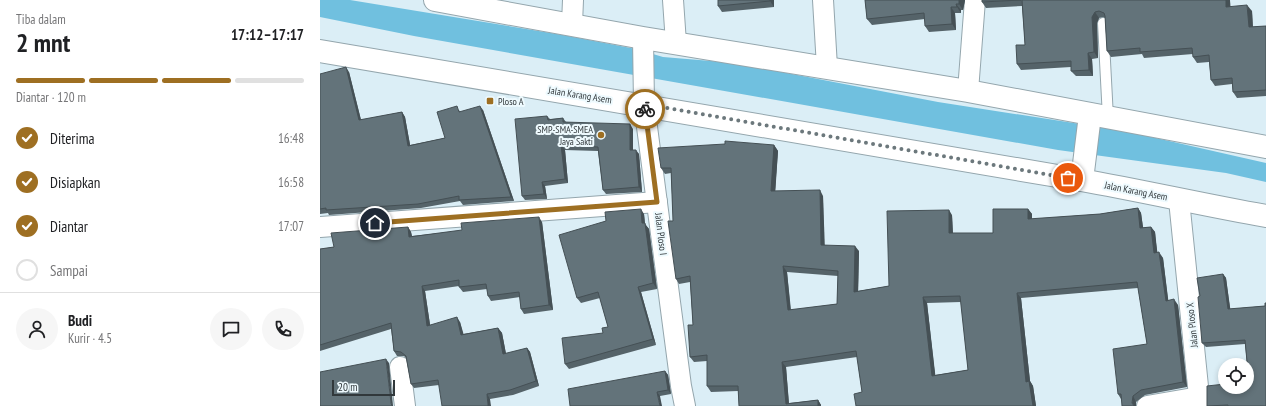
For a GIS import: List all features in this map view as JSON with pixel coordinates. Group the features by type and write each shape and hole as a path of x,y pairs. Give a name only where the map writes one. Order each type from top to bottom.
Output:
{"main road":[{"path":"435,0 488,5 643,41 676,43 827,67 968,91 1096,118 1266,147"},
{"name":"Jalan Karang Asem","path":"320,51 515,85 644,99 1083,179 1179,200 1266,216"},
{"path":"1083,179 1096,118"}],"street":[{"path":"572,24 573,0"},
{"path":"673,0 676,43"},
{"path":"823,0 827,67"},
{"path":"968,91 975,0"},
{"name":"Jalan Ploso I","path":"643,41 644,99 681,386 685,406"},
{"name":"Jalan Ploso X","path":"1147,406 1200,402 1179,200"},
{"path":"320,227 657,202"},
{"path":"400,367 405,406"}],"lane":[{"path":"1096,118 1103,23"}],"water":[{"path":"320,0 350,0 563,35 636,49 663,57 735,63 938,102 1125,131 1266,163 1266,182 1226,173 1058,150 414,36 320,17"}],"building":[{"path":"718,0 770,0 770,1 718,6"},
{"path":"865,0 959,0 959,4 956,4 957,7 951,7 952,24 925,26 924,13 867,19"},
{"path":"982,0 1021,0 982,2"},
{"path":"1022,0 1226,0 1226,7 1247,5 1249,27 1266,26 1266,90 1233,92 1232,78 1211,80 1209,55 1193,57 1192,48 1140,52 1140,48 1107,51 1105,16 1104,13 1099,11 1095,12 1092,17 1094,52 1088,53 1089,70 1071,71 1071,61 1017,64 1016,45 1025,45"},
{"path":"346,67 359,120 402,112 408,146 445,138 437,112 457,106 459,112 480,106 511,197 459,200 459,196 418,204 326,210 326,208 320,209 320,74"},
{"path":"547,116 548,120 563,118 563,122 630,124 630,150 636,150 639,187 603,190 598,147 561,145 565,179 542,182 544,194 522,196 515,119"},
{"path":"725,141 774,145 771,191 820,190 821,245 855,246 854,292 889,286 887,211 949,210 949,233 993,233 993,209 1028,209 1028,219 1100,214 1138,208 1140,228 1151,227 1154,253 1159,252 1166,301 1174,299 1183,382 1141,390 1133,396 1132,403 1134,406 1122,406 1121,394 1118,394 1113,349 1147,344 1137,282 1017,293 1026,382 1029,381 1033,406 856,406 854,394 862,392 856,351 782,362 786,404 818,400 818,406 739,406 738,386 707,386 707,355 690,357 688,325 693,325 690,276 676,279 668,221 673,221 671,168 661,168 658,148 725,144","holes":["783,266 838,271 837,304 788,310","960,296 968,370 932,376 923,297"]},
{"path":"641,209 642,223 645,223 653,283 638,287 653,339 565,364 562,338 603,333 602,328 608,327 598,292 577,298 559,235 606,221 605,212"},
{"path":"539,217 549,305 521,309 519,292 488,296 486,284 459,287 459,280 422,286 427,326 457,317 461,335 498,328 503,354 527,348 536,381 510,390 487,394 488,406 442,406 438,380 411,384 406,356 401,352 394,351 391,323 320,345 320,249 334,247 331,233 408,227 409,237 462,230 461,223"},
{"path":"1223,274 1228,309 1265,306 1266,303 1266,406 1207,406 1207,386 1218,385 1218,394 1254,394 1254,358 1247,358 1245,340 1202,343 1198,297 1200,296 1197,278"},
{"path":"386,359 392,406 320,406 320,372"},
{"path":"665,371 668,390 657,392 660,406 570,406 568,389"}],"way so far":[{"path":"645,109 644,104 1068,178"}],"place":[{"name":"Ploso A","path":"490,101"},
{"name":"SMP-SMA-SMEA Jaya Sakti","path":"601,135"}],"route":[{"path":"375,223 657,202 645,109"}]}
